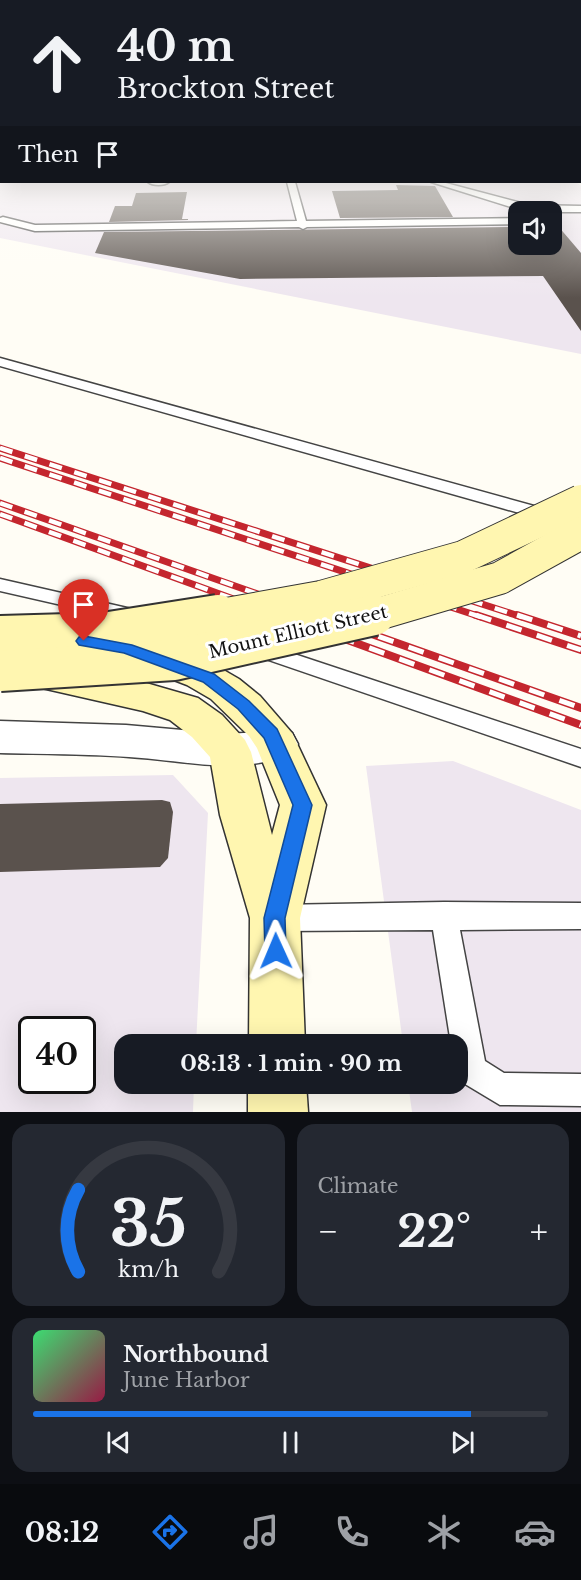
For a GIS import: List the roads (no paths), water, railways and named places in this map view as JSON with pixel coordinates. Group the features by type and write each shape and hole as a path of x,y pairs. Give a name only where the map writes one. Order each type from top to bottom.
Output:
{"main road":[{"name":"Mount Elliott Street","path":"0,636 103,633 147,628 321,597 463,557 581,501"},
{"name":"Mount Elliott Street","path":"0,669 174,660 351,622 500,578 581,532"},
{"path":"0,626 126,648 208,678 244,705 271,734 303,805 275,918 277,1034"},
{"path":"0,669 146,697 184,709 207,726 230,752 243,815 275,918"},
{"path":"277,1094 278,1112"}],"street":[{"path":"0,737 144,742 230,752 260,750 277,744"}],"lane":[{"path":"294,194 303,226"},
{"path":"476,194 508,203"},
{"path":"562,209 581,208"},
{"path":"3,220 35,228 508,222"},
{"path":"0,362 581,524"},
{"path":"0,585 212,633 581,758"},
{"path":"444,915 471,1070 500,1089 581,1090"},
{"path":"275,918 444,915 581,916"}],"railway":[{"path":"5,450 0,448 522,617"},
{"path":"0,458 481,617"},
{"path":"0,503 323,617"},
{"path":"0,514 283,617"},
{"path":"279,615 581,725"},
{"path":"318,615 581,708"},
{"path":"476,615 581,650"},
{"path":"517,615 581,636"}]}
